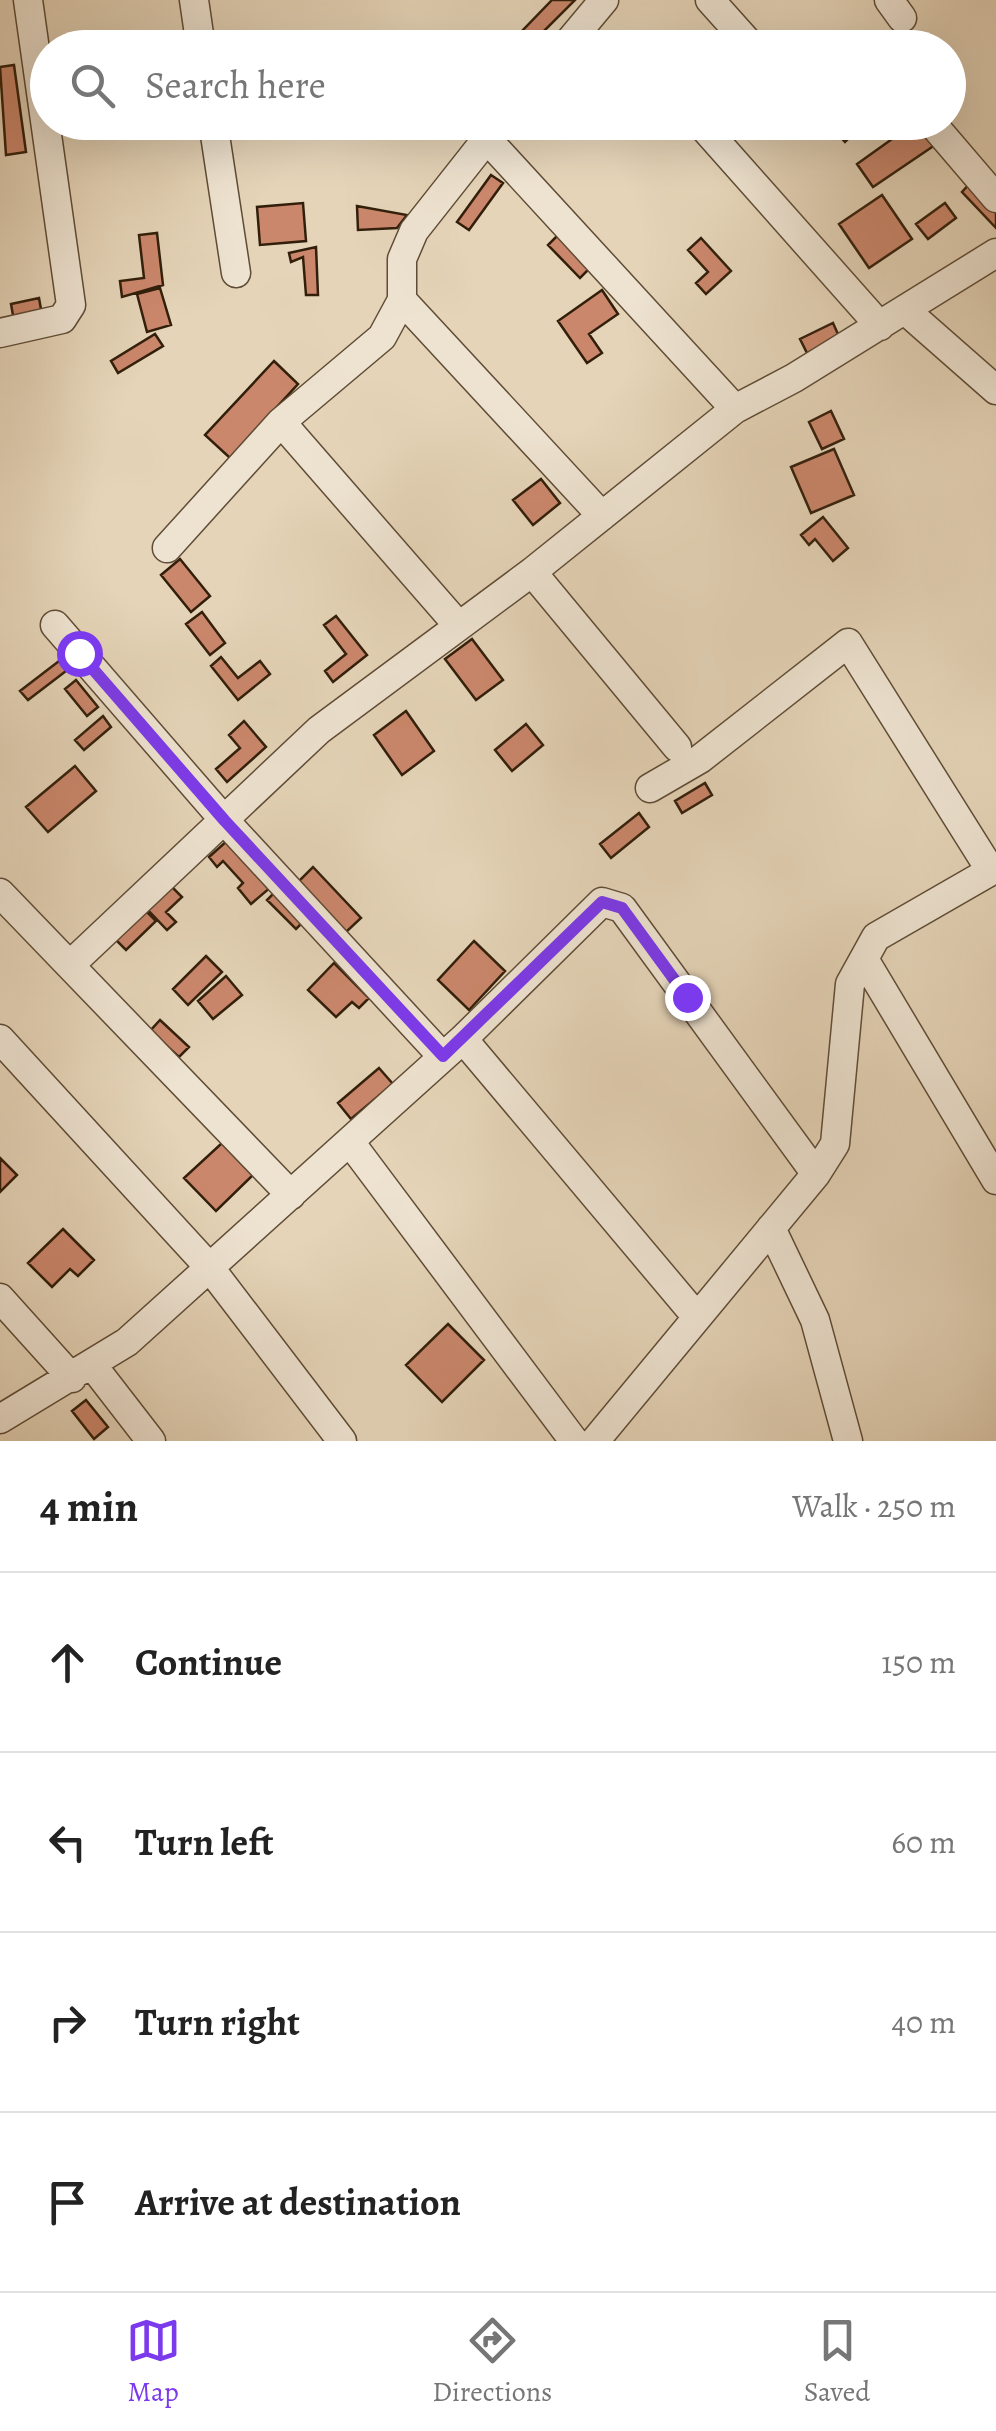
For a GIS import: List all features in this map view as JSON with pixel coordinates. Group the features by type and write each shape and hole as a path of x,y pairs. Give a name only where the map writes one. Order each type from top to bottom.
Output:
{"street":[{"path":"28,0 32,30"},
{"path":"194,0 198,30"},
{"path":"579,30 604,0"},
{"path":"710,0 737,30"},
{"path":"0,333 62,319 71,305 48,140"},
{"path":"216,140 236,273"},
{"path":"166,548 282,422 382,337 402,300 402,259 414,232 485,140"},
{"path":"502,140 735,409"},
{"path":"714,140 880,326"},
{"path":"946,140 996,198"},
{"path":"70,965 318,730 532,572 735,409 880,326 996,253"},
{"path":"402,300 602,516"},
{"path":"905,310 996,390"},
{"path":"282,422 457,624"},
{"path":"532,572 677,747"},
{"path":"55,625 225,821 453,1048 696,1316"},
{"path":"595,1441 816,1174 834,1144 850,984 876,937 994,870 848,643 700,759 650,788"},
{"path":"0,894 291,1195"},
{"path":"0,1419 128,1342 453,1048 602,902 614,903 816,1174"},
{"path":"864,959 996,1180"},
{"path":"0,1039 210,1268 342,1441"},
{"path":"350,1142 574,1441"},
{"path":"771,1228 814,1320 848,1441"},
{"path":"0,1298 151,1441"}],"building":[{"path":"552,0 575,0 545,30 523,30"},
{"path":"14,65 26,152 6,155 0,67"},
{"path":"891,140 931,140 935,145 873,187 857,164"},
{"path":"491,175 503,183 469,230 457,222"},
{"path":"971,182 996,209 996,228 962,192"},
{"path":"882,195 912,239 869,268 839,224"},
{"path":"303,203 306,241 260,245 257,207"},
{"path":"945,203 956,218 928,239 916,224"},
{"path":"357,206 407,215 397,228 358,230"},
{"path":"561,232 593,265 580,278 548,245"},
{"path":"157,233 163,285 122,297 120,281 144,278 139,235"},
{"path":"701,238 731,271 706,294 696,283 708,272 688,250"},
{"path":"316,247 318,295 306,295 303,257 291,262 289,253"},
{"path":"160,288 171,325 147,332 137,294"},
{"path":"602,290 618,314 589,334 602,353 587,363 558,321"},
{"path":"39,298 42,315 14,321 11,304"},
{"path":"833,323 841,341 809,357 800,339"},
{"path":"155,334 163,346 118,373 111,361"},
{"path":"274,361 298,384 230,458 205,435"},
{"path":"831,411 844,439 822,449 809,422"},
{"path":"834,449 854,495 811,513 791,467"},
{"path":"541,479 560,503 533,525 513,500"},
{"path":"823,517 848,548 833,561 815,539 809,545 801,535"},
{"path":"180,559 210,596 191,612 161,575"},
{"path":"202,612 225,643 210,655 186,624"},
{"path":"336,616 367,655 333,682 325,671 346,654 324,625"},
{"path":"472,639 503,680 476,700 445,659"},
{"path":"221,657 238,678 260,661 270,674 238,700 211,666"},
{"path":"59,661 66,671 28,700 20,691"},
{"path":"76,680 98,707 87,716 65,689"},
{"path":"406,711 434,751 402,775 374,735"},
{"path":"103,716 111,727 84,750 75,740"},
{"path":"244,721 266,747 227,782 216,769 240,748 229,735"},
{"path":"526,724 543,745 512,771 495,750"},
{"path":"75,766 96,791 48,832 26,807"},
{"path":"705,783 712,795 682,813 675,801"},
{"path":"639,813 649,827 611,858 600,844"},
{"path":"228,840 271,887 251,904 238,888 243,883 223,861 217,867 209,857"},
{"path":"313,867 361,918 345,933 298,882"},
{"path":"171,886 182,897 166,912 176,922 167,930 147,909"},
{"path":"276,891 305,920 296,929 267,900"},
{"path":"145,910 156,921 126,950 115,939"},
{"path":"474,941 505,971 469,1010 438,980"},
{"path":"206,956 222,972 188,1005 173,989"},
{"path":"334,963 369,998 359,1008 352,1002 336,1017 308,990"},
{"path":"226,976 242,995 213,1019 198,1001"},
{"path":"160,1020 189,1047 179,1057 150,1031"},
{"path":"379,1068 393,1084 351,1119 338,1103"},
{"path":"222,1143 253,1175 216,1211 184,1178"},
{"path":"0,1158 17,1175 0,1192"},
{"path":"63,1229 94,1260 78,1276 70,1269 52,1287 28,1263"},
{"path":"448,1324 484,1360 442,1402 406,1365"},
{"path":"86,1400 108,1427 94,1439 72,1411"}],"route":[{"path":"79,653 225,821 443,1056 602,902 622,908 687,997"}]}
